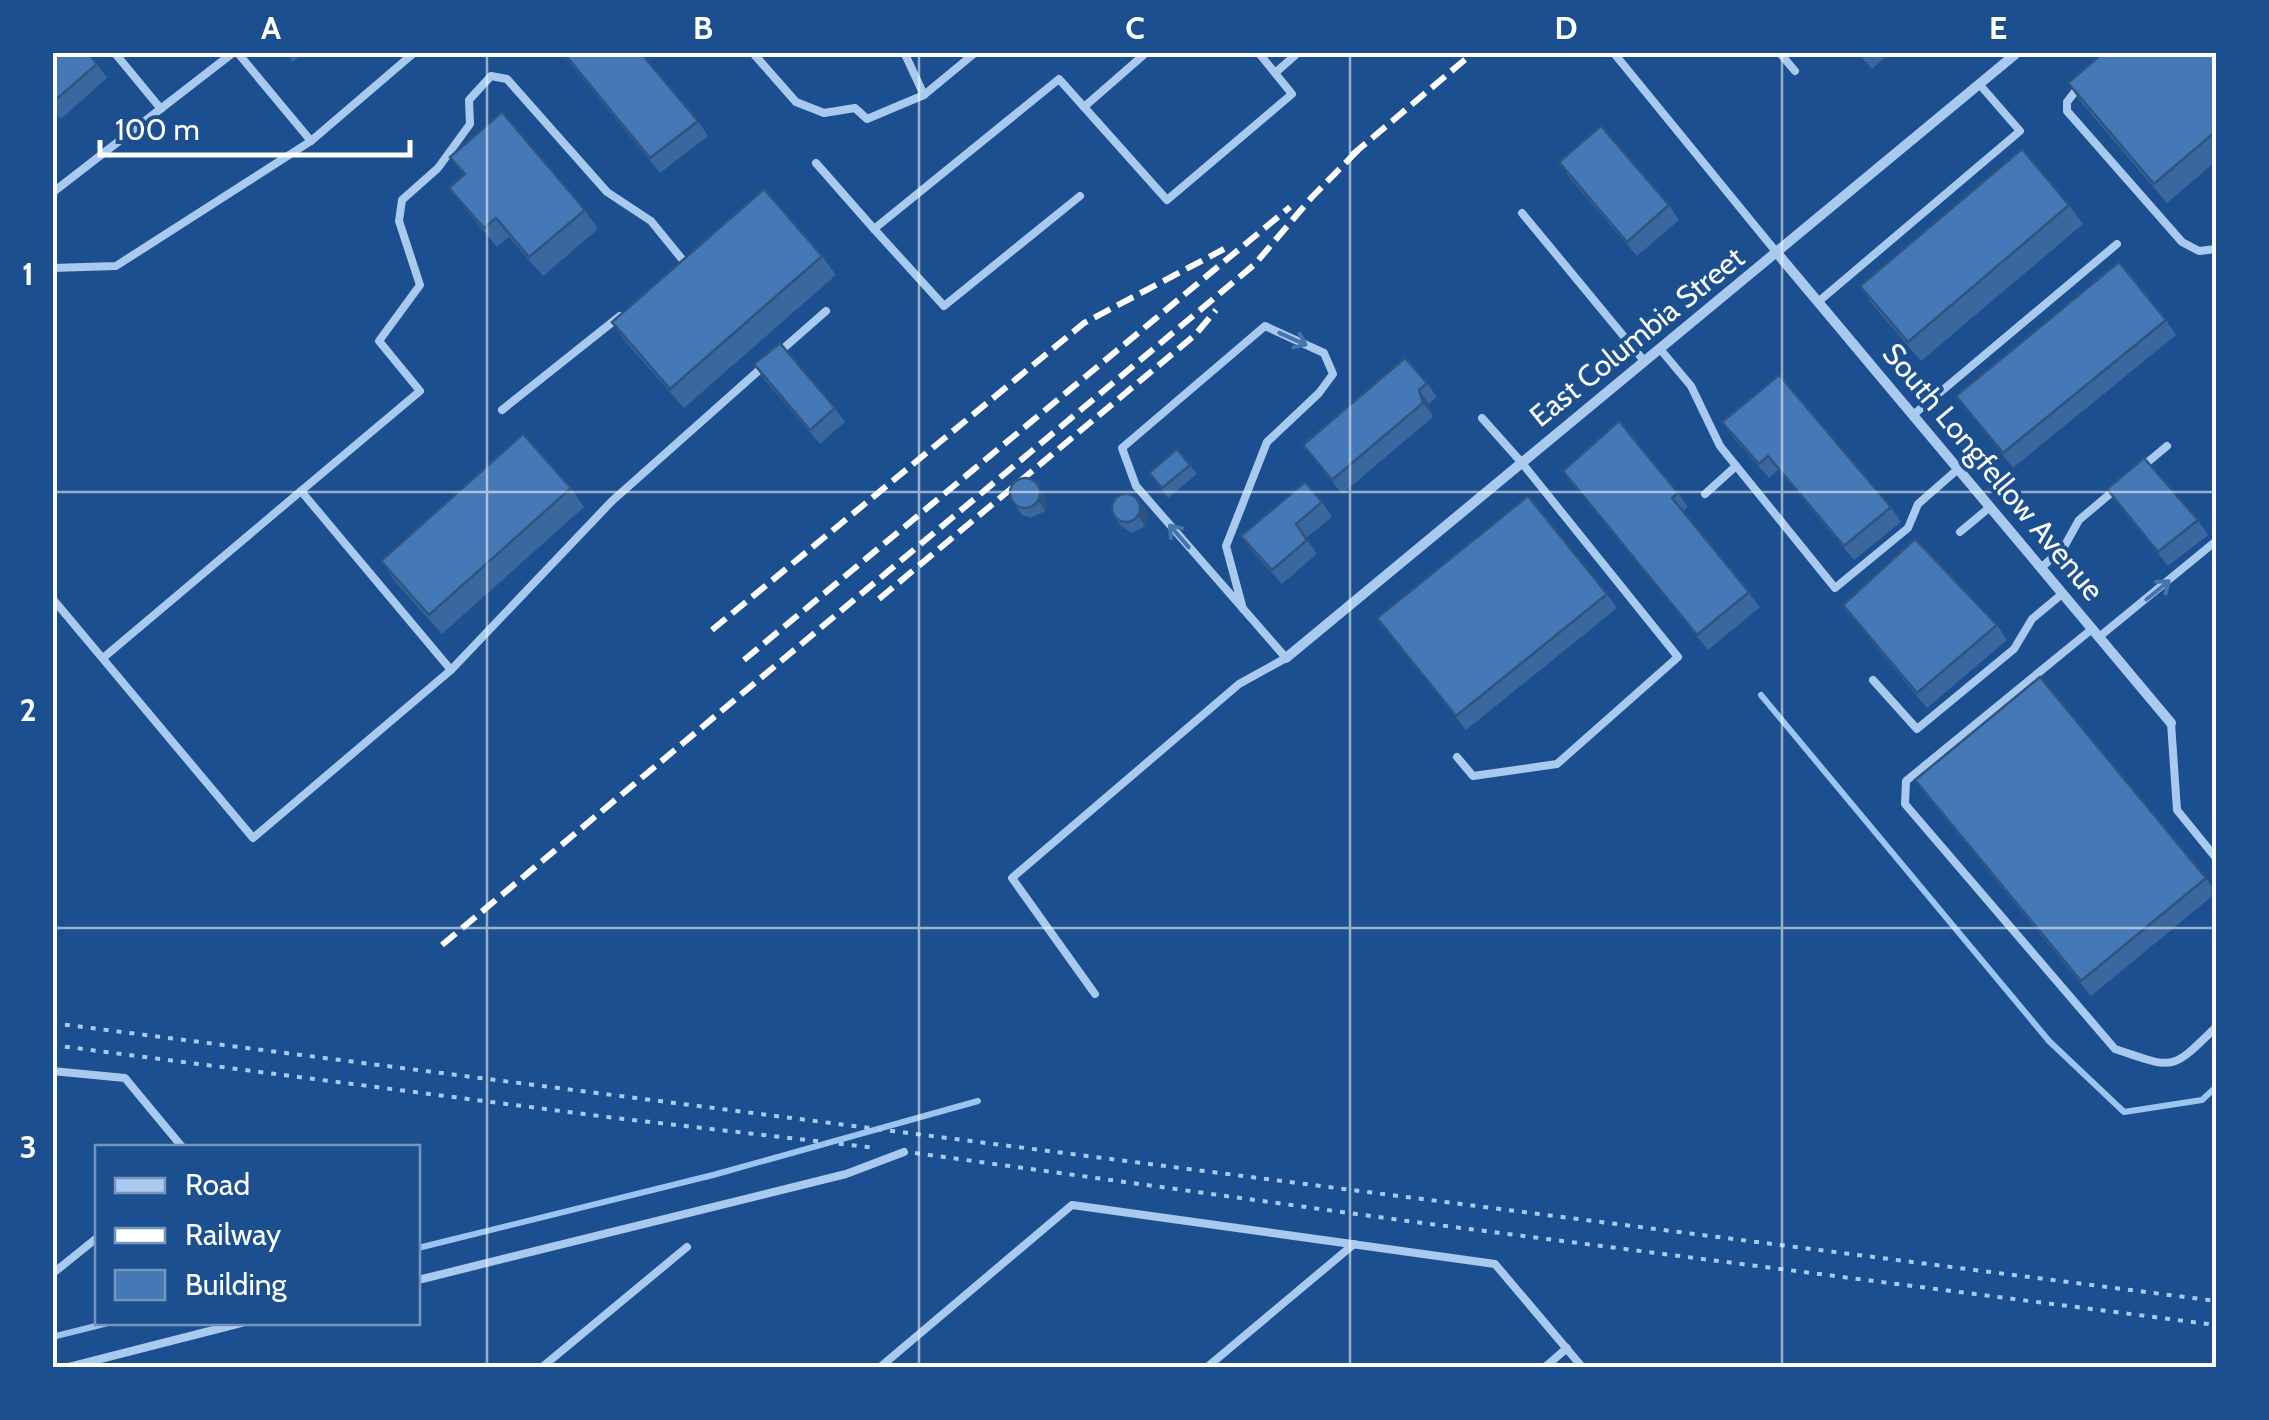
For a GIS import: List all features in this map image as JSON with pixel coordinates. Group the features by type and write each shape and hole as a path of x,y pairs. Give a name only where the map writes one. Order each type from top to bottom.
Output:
{"street":[{"name":"East Columbia Street","path":"1286,658 2018,52"},
{"name":"South Longfellow Avenue","path":"1777,253 2171,723"}],"lane":[{"path":"114,52 161,109"},
{"path":"52,193 235,52 311,141"},
{"path":"52,268 116,266 311,141 416,52"},
{"path":"752,52 796,102 824,113 855,108 867,120 924,95 976,52"},
{"path":"904,52 924,95"},
{"path":"1084,107 1148,52"},
{"path":"874,229 1059,79 1167,200 1292,94 1258,52"},
{"path":"1275,72 1299,52"},
{"path":"1613,52 1777,253"},
{"path":"1779,52 1795,70"},
{"path":"2093,74 2070,96 2067,110 2182,242 2199,251 2216,250"},
{"path":"103,658 420,391 378,341 420,285 399,221 402,200 438,168 470,124 469,100 492,76 507,78 607,192 651,221 686,264 670,276"},
{"path":"1818,302 2020,131 1980,84"},
{"path":"816,162 944,306 1080,196"},
{"path":"1522,213 1645,362"},
{"path":"1913,415 2117,244"},
{"path":"52,598 253,838 451,670 612,501 826,311"},
{"path":"502,410 624,312"},
{"path":"1095,994 1012,878 1240,684 1286,658 1243,609 1136,486 1122,448 1265,326 1324,353 1333,374 1319,393 1267,442 1226,546 1243,609"},
{"path":"1660,349 1691,386 1720,446 1835,588 1908,528 1918,504 1958,469"},
{"path":"1457,757 1473,776 1557,764 1678,657 1482,418"},
{"path":"2140,469 2167,446"},
{"path":"1704,494 1736,466"},
{"path":"2041,568 2064,548 2079,520 2126,481"},
{"path":"302,491 451,670"},
{"path":"1960,532 1990,507"},
{"path":"2216,542 1906,781 1905,804 2114,1050 2162,1065 2182,1060 2216,1027"},
{"path":"1873,680 1917,728 2014,649 2032,619 2062,594"},
{"path":"2171,723 2176,810 2216,858"},
{"path":"52,1071 125,1078 181,1145"},
{"path":"420,1280 846,1174 904,1152"},
{"path":"880,1368 1072,1205 1495,1264 1583,1368"},
{"path":"52,1274 95,1239"},
{"path":"1206,1368 1354,1244"},
{"path":"541,1368 686,1247"},
{"path":"64,1368 234,1325"},
{"path":"1544,1368 1567,1348"}],"path":[{"path":"52,1023 2216,1301"},
{"path":"52,1045 904,1152 1407,1222 2216,1325"}],"building":[{"path":"62,52 87,52 97,64 52,103 52,61"},
{"path":"563,52 640,52 698,121 650,158"},
{"path":"2104,52 2216,52 2216,131 2154,184 2068,83"},
{"path":"502,112 585,210 529,257 496,218 484,228 449,188 465,174 450,157"},
{"path":"1601,126 1669,205 1627,242 1559,162"},
{"path":"2022,149 2069,205 1908,342 1860,286"},
{"path":"764,189 822,256 670,389 612,322"},
{"path":"2119,262 2166,320 2003,453 1956,396"},
{"path":"780,343 835,408 810,430 754,364"},
{"path":"1405,358 1427,383 1419,390 1423,403 1332,480 1303,445"},
{"path":"1779,375 1891,507 1844,546 1768,456 1759,464 1722,422"},
{"path":"1619,421 1678,493 1672,498 1749,592 1697,635 1563,471"},
{"path":"523,434 571,488 429,615 381,561"},
{"path":"1177,449 1190,465 1162,488 1149,473"},
{"path":"2144,458 2198,520 2158,552 2107,489"},
{"path":"1025,478 1035,483 1040,493 1035,503 1025,508 1015,503 1010,493 1015,483"},
{"path":"1305,482 1322,502 1296,524 1307,540 1272,570 1241,536"},
{"path":"1126,494 1136,498 1140,508 1136,518 1126,522 1116,518 1112,508 1116,498"},
{"path":"1528,496 1607,594 1456,716 1377,618"},
{"path":"1915,539 1997,625 1917,693 1843,605"},
{"path":"2040,677 2206,878 2081,981 1915,780"}],"waterway":[{"path":"1761,695 2049,1041 2124,1112 2202,1100 2216,1087"},
{"path":"420,1248 713,1175 978,1101"},
{"path":"52,1337 100,1325"}],"railway":[{"path":"1352,155 1474,52"},
{"path":"442,945 1255,264 1361,147"},
{"path":"744,660 1290,207"},
{"path":"712,630 1084,323 1224,249"},
{"path":"879,599 1195,335 1216,310"}]}
